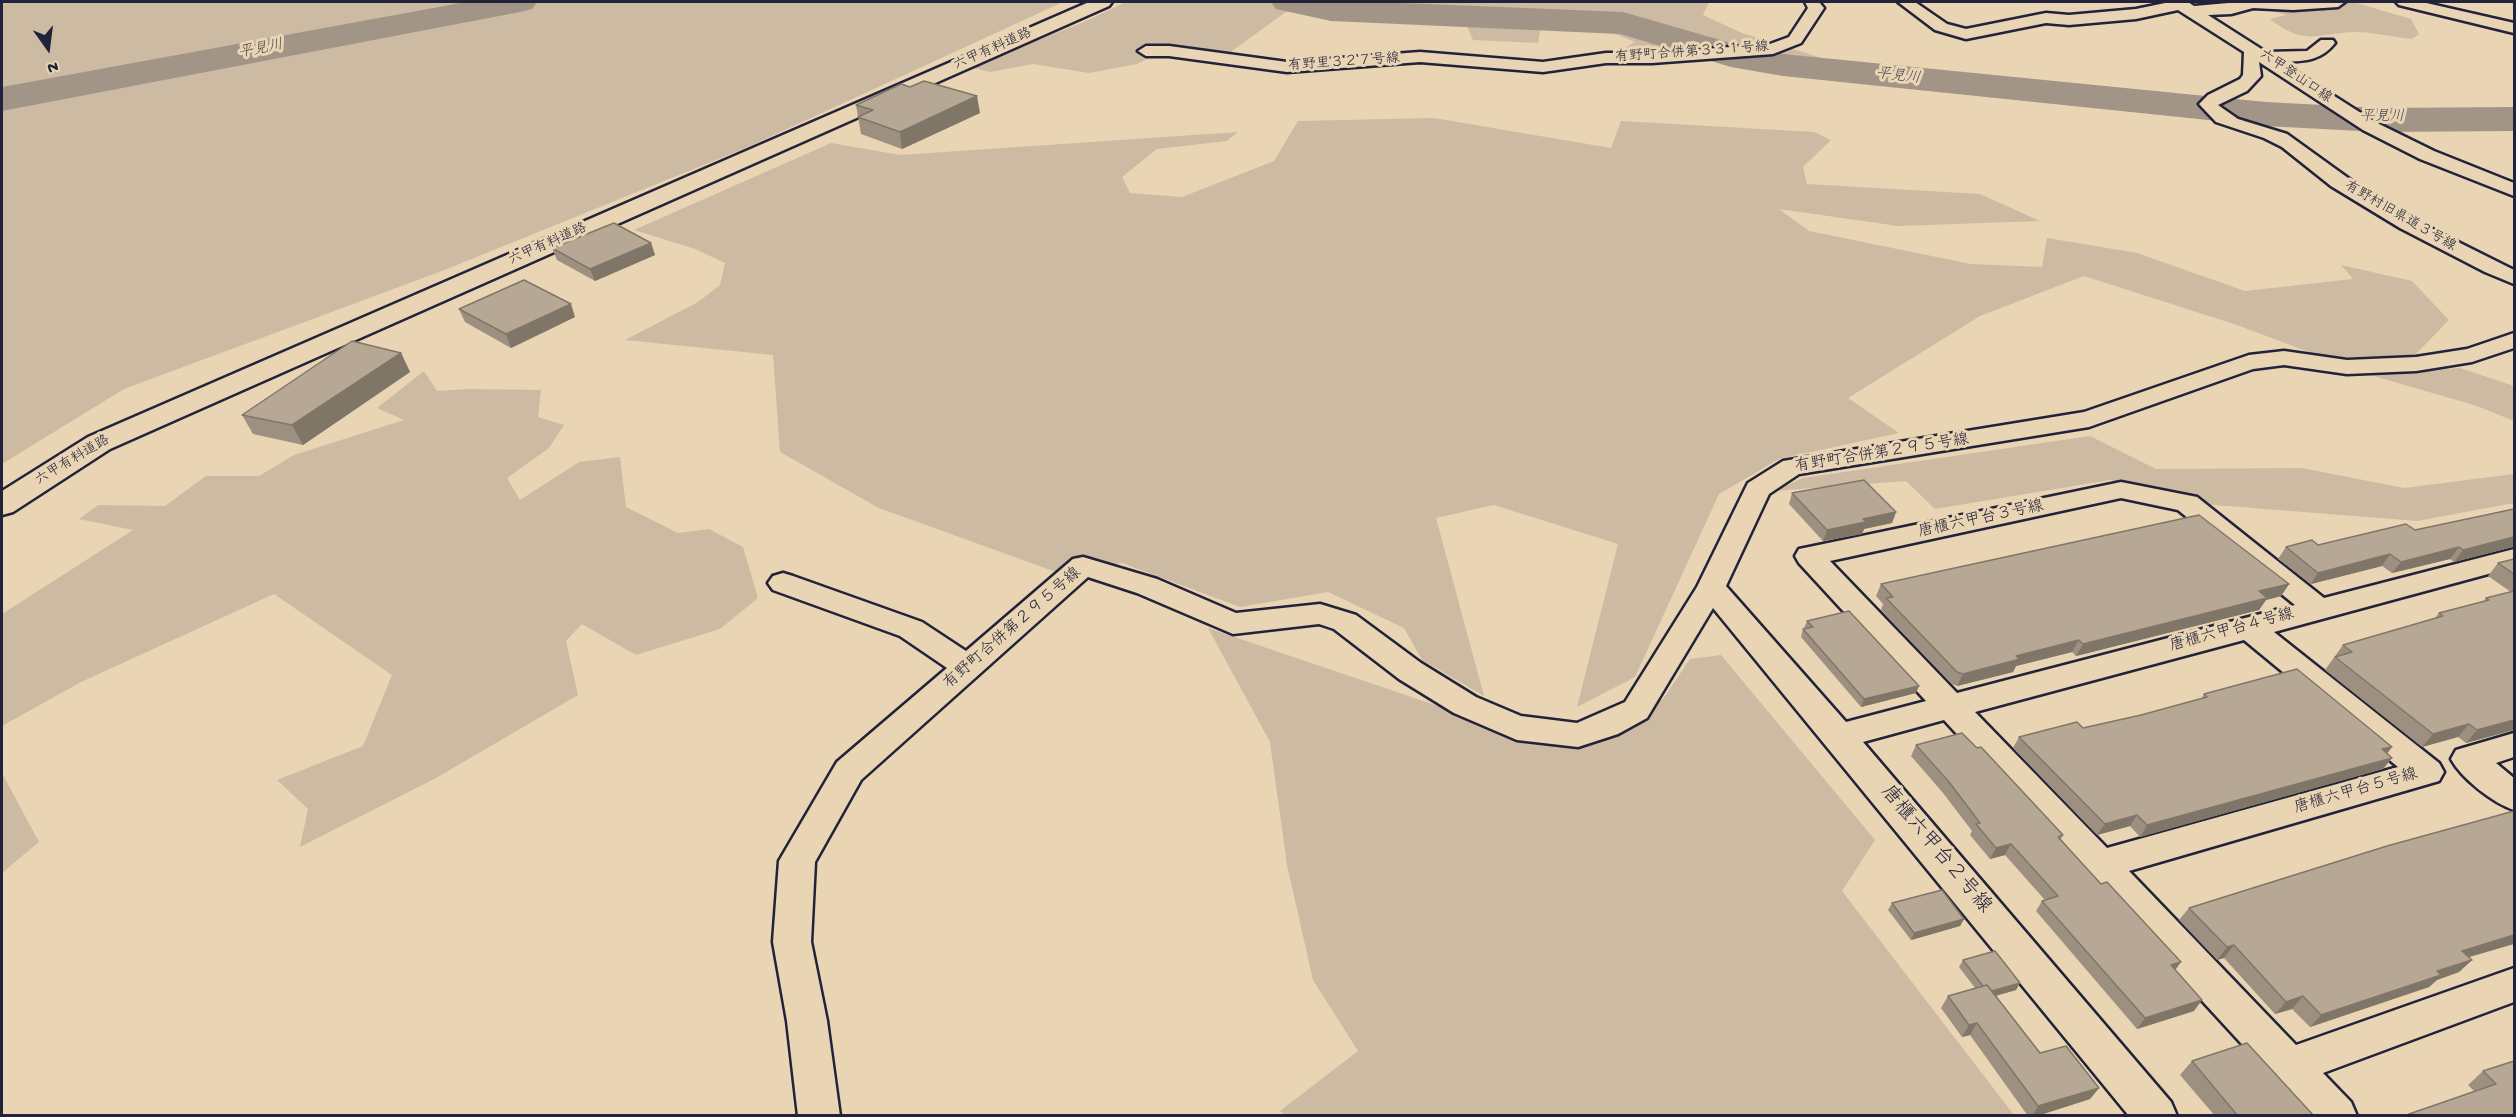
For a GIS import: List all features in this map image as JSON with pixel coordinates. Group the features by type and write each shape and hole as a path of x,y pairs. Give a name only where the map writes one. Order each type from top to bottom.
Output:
{"main road":[{"name":"六甲有料道路","path":"2,504 99,443 1103,2"}],"street":[{"name":"有野町合併第３３１号線","path":"1543,67 1606,58 1773,49 1795,40 1816,8 1812,2"},
{"path":"1906,2 1941,27 1966,34 2046,18 2069,20 2136,14 2184,6 2231,9 2252,3 2293,5 2338,2"},
{"path":"2081,2 2097,8"},
{"path":"2404,2 2514,28"},
{"path":"2035,6 2055,3"},
{"name":"六甲登山口線","path":"2184,6 2369,126 2427,155 2514,190"},
{"path":"2262,55 2311,56 2327,43"},
{"name":"有野里３２７号線","path":"1146,51 1192,54 1287,68 1420,57 1543,67"},
{"name":"有野村旧県道３号線","path":"2262,55 2250,55 2252,76 2242,89 2217,96 2211,109 2236,125 2277,137 2288,143 2344,186 2403,222 2514,278"},
{"name":"有野町合併第２９５号線","path":"819,1116 807,1021 792,942 797,861 849,771 1083,566 1147,586 1233,624 1320,614 1345,622 1410,671 1465,705 1517,728 1578,735 1607,725 1636,710 1711,587 1758,489 1792,467 1926,447 2090,418 2249,363 2284,358 2347,368 2416,364 2472,355 2514,340"},
{"name":"唐櫃六甲台３号線","path":"1949,705 1809,556 2121,490 2187,502 2319,609"},
{"name":"唐櫃六甲台４号線","path":"1839,736 1949,705 2514,558"},
{"path":"783,583 911,629 968,667"},
{"name":"唐櫃六甲台２号線","path":"1711,587 1839,736 2156,1116"},
{"name":"唐櫃六甲台５号線","path":"2099,865 2427,772 2248,627"},
{"path":"1949,705 2336,1116"},
{"path":"2514,745 2468,759 2514,797"},
{"path":"2290,1066 2514,985"}],"shaded area":[{"path":"2,2 1063,2 748,147 442,271 124,389 2,464"},
{"path":"1126,2 1709,2 1703,15 1742,33 1828,60 1835,76 1789,75 1711,52 1611,56 1635,42 1595,26 1541,23 1538,43 1473,40 1464,20 1286,12 1229,53 1172,46 1137,64 1089,73 1033,64 990,72 970,67 1084,22"},
{"path":"2353,2 2411,19 2419,34 2412,39 2355,32 2302,36 2282,28 2270,19 2286,15 2259,7 2321,6"},
{"path":"1434,118 1611,148 1621,121 1814,132 1831,140 1803,167 1807,184 1980,194 2040,221 1898,226 1779,209 1809,231 1971,264 2042,267 2047,238 2137,253 2245,291 2353,279 2341,265 2412,281 2449,320 2415,355 2325,358 2237,325 2084,276 1980,316 1848,398 1899,433 1779,459 1719,494 1635,677 1577,707 1618,544 1494,505 1436,518 1484,696 1422,660 1404,628 1328,592 1240,607 1122,563 1056,572 879,508 780,452 773,355 625,340 698,302 720,285 725,263 695,249 634,230 831,143 900,155 1238,132 1227,141 1157,149 1122,177 1130,193 1182,197 1274,161 1298,121"},
{"path":"2460,368 2514,386 2514,421 2477,406 2367,374"},
{"path":"424,371 437,391 541,390 538,417 564,425 549,448 507,478 520,500 579,462 620,457 626,507 678,533 709,529 743,547 758,598 720,629 636,655 582,624 566,641 578,695 436,778 300,847 308,809 277,780 363,746 392,675 274,594 81,682 2,726 2,614 133,530 79,519 98,505 165,506 206,476 259,476 294,455 404,420 377,408"},
{"path":"2090,436 2156,469 2302,468 2404,488 2514,474 2514,503 2417,521 2202,504 2158,490 2110,480 1935,509 1906,481 1774,491 1803,478"},
{"path":"1208,628 1497,726 1600,739 1663,699 1690,659 1721,655 1875,840 1842,891 2014,1115 1286,1115 1280,1111 1358,1051 1313,980 1287,865 1270,742"},
{"path":"2,773 39,842 2,873"}],"building":[{"path":"924,81 977,96 900,132 858,117 873,110 856,105 901,84 910,87"},
{"path":"614,223 651,243 590,269 552,248"},
{"path":"524,280 571,304 506,334 459,309"},
{"path":"352,341 401,353 292,425 242,415"},
{"path":"1864,480 1896,512 1863,519 1866,522 1827,530 1792,493"},
{"path":"2514,509 2514,537 2463,550 2459,547 2401,562 2390,554 2318,573 2286,547 2312,540 2318,545 2406,524 2415,530"},
{"path":"2199,515 2289,584 2259,591 2267,598 2083,644 2079,640 2016,656 2020,659 1963,674 1957,672 1886,598 1893,597 1881,584"},
{"path":"2514,559 2514,574 2498,563"},
{"path":"2514,591 2514,720 2477,730 2469,724 2433,734 2335,657 2352,652 2343,645 2443,616 2439,613"},
{"path":"1849,611 1919,686 1864,699 1803,629 1813,627 1807,621"},
{"path":"2297,669 2392,747 2382,749 2392,758 2147,825 2137,815 2105,824 2019,737 2077,722 2083,728 2141,715 2207,697 2204,694"},
{"path":"1962,733 1977,748 1981,747 2063,835 2058,837 2101,884 2107,882 2181,962 2171,965 2202,1000 2145,1018 2042,901 2058,896 2011,844 1996,848 1976,824 1980,823 1949,782 1916,745"},
{"path":"2514,811 2514,935 2462,951 2472,960 2437,971 2441,975 2321,1015 2303,996 2286,1002 2234,945 2227,947 2189,908 2387,846"},
{"path":"1942,890 1964,919 1914,933 1892,903"},
{"path":"1995,951 2020,983 1992,991 1987,985 1983,986 1963,960"},
{"path":"1987,985 2040,1053 2066,1046 2099,1088 2038,1106 1977,1023 1969,1025 1948,996"},
{"path":"2247,1043 2314,1116 2238,1116 2192,1061"},
{"path":"2514,1061 2514,1116 2410,1116 2409,1114 2496,1084 2483,1071"}],"waterway":[{"name":"平見川","path":"2,99 520,2"},
{"name":"平見川","path":"1288,2 1331,10 1623,23 1744,59 1783,65 2266,114 2379,120 2514,119"}]}
